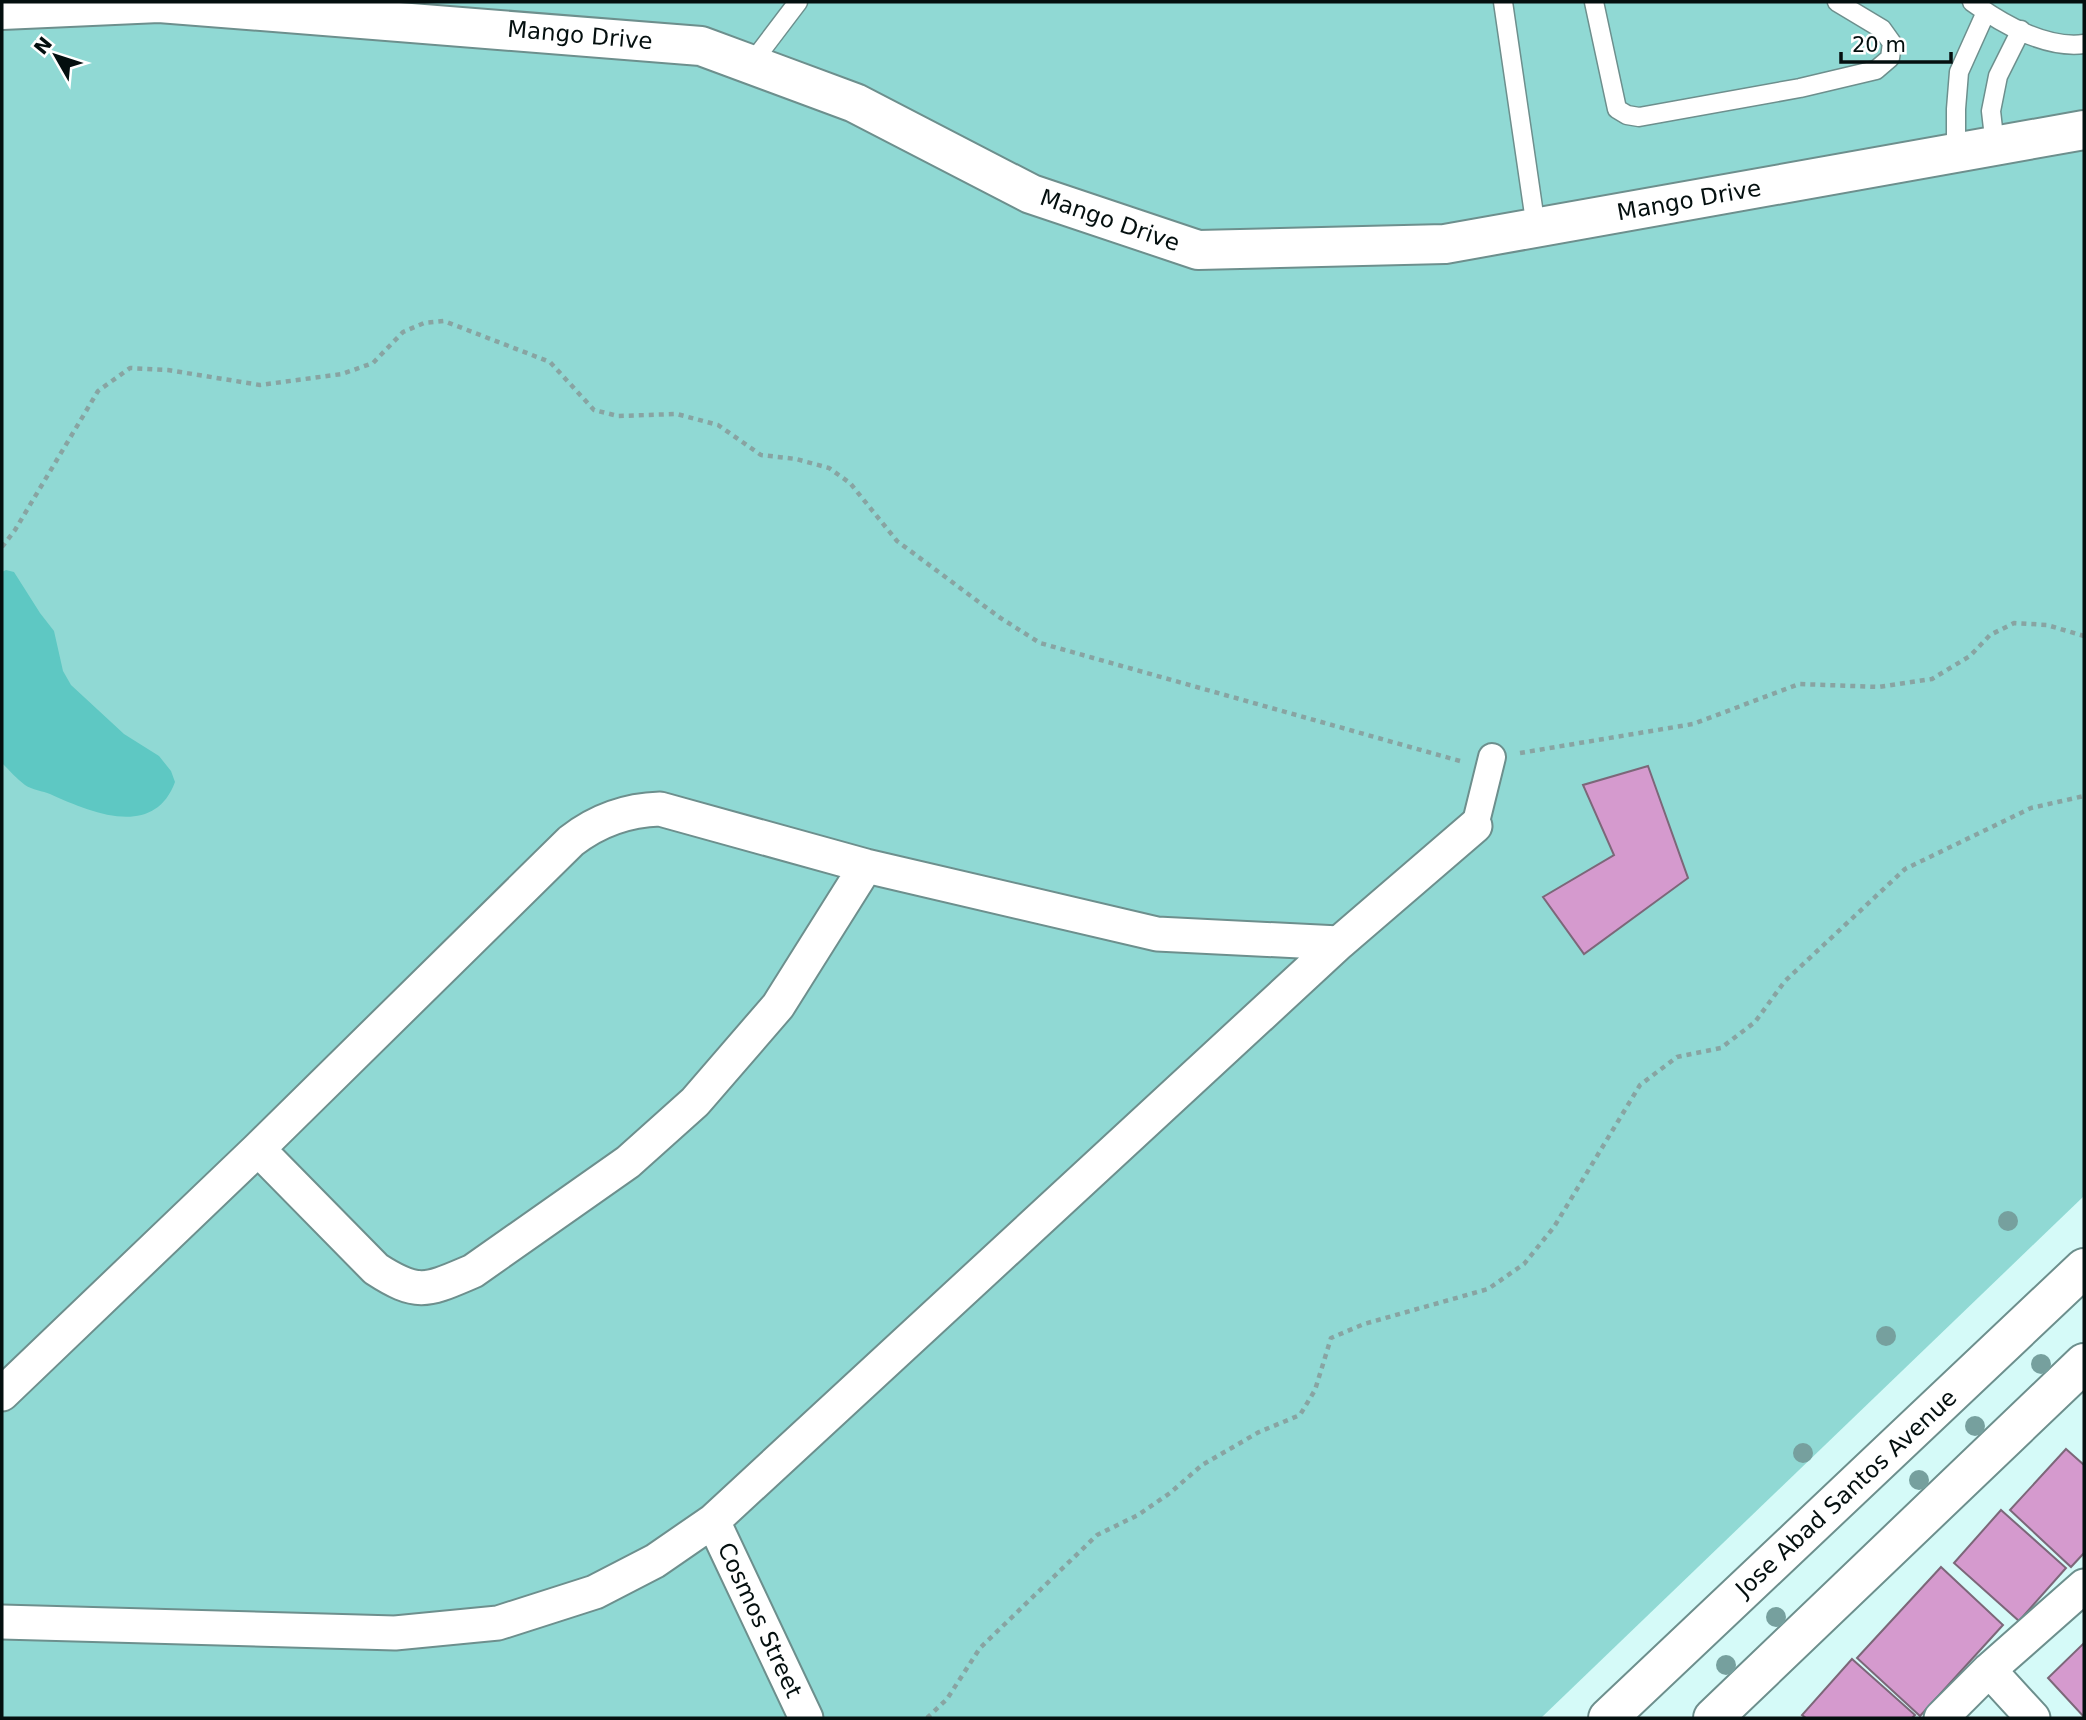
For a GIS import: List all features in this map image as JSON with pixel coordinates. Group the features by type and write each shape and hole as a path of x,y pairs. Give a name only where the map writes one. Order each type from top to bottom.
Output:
{"street":[{"name":"Mango Drive","path":"2,10 157,2 701,46 855,103 1031,194 1198,250 1445,244 2084,130"},
{"path":"2,1622 395,1633 498,1623 595,1592 654,1561 713,1521 1339,943 1475,826 1492,757"},
{"path":"2,1394 258,1149 571,841 592,826 638,809 660,809 866,866 1157,933 1339,943"},
{"path":"258,1149 376,1269 396,1282 420,1290 446,1283 473,1271 628,1162 695,1102 778,1006 866,866"},
{"name":"Jose Abad Santos Avenue","path":"1608,1718 2084,1268"},
{"path":"1713,1718 2084,1363"},
{"name":"Cosmos Street","path":"713,1521 807,1718"},
{"path":"1941,1718 1989,1670 2084,1586"},
{"path":"1989,1670 2033,1718"}],"lane":[{"path":"751,64 798,2"},
{"path":"1503,2 1536,228"},
{"path":"1594,2 1618,109 1627,115 1639,117 1800,88 1876,70 1890,58 1892,43 1882,29 1837,2"},
{"path":"1956,152 1959,72 1979,7 2042,40 2072,46 2084,44"},
{"path":"1995,146 1991,111 1998,76 2021,30"}],"path":[{"path":"2,547 15,530 98,391 130,368 168,370 260,385 342,374 373,363 403,332 424,323 444,321 550,362 594,410 618,416 677,414 719,425 761,455 796,459 830,468 850,483 897,541 999,617 1040,643 1461,762 1693,724 1800,684 1879,687 1932,679 1970,656 1990,635 2014,623 2047,625 2084,636"},
{"path":"927,1718 947,1699 980,1648 1097,1535 1138,1515 1170,1493 1202,1465 1259,1432 1300,1415 1315,1390 1331,1338 1364,1324 1488,1289 1524,1264 1554,1227 1640,1085 1676,1057 1721,1048 1755,1022 1785,981 1905,869 2031,808 2084,796"}],"shaded area":[{"path":"2,2 2084,2 2084,1196 1541,1718 2,1718"},
{"path":"2,572 14,572 54,631 63,671 71,685 124,734 159,756 171,771 175,782 165,800 153,811 120,817 102,814 28,787 2,763"}],"building":[{"path":"1648,766 1688,878 1584,954 1543,897 1614,855 1583,785"},
{"path":"2066,1449 2084,1465 2084,1553 2071,1567 2010,1510"},
{"path":"2001,1510 2066,1568 2019,1621 1954,1563"},
{"path":"1941,1567 2003,1625 1920,1716 1857,1658"},
{"path":"2084,1643 2084,1717 2048,1678"},
{"path":"1852,1659 1915,1715 1912,1718 1806,1718 1802,1715"}]}
